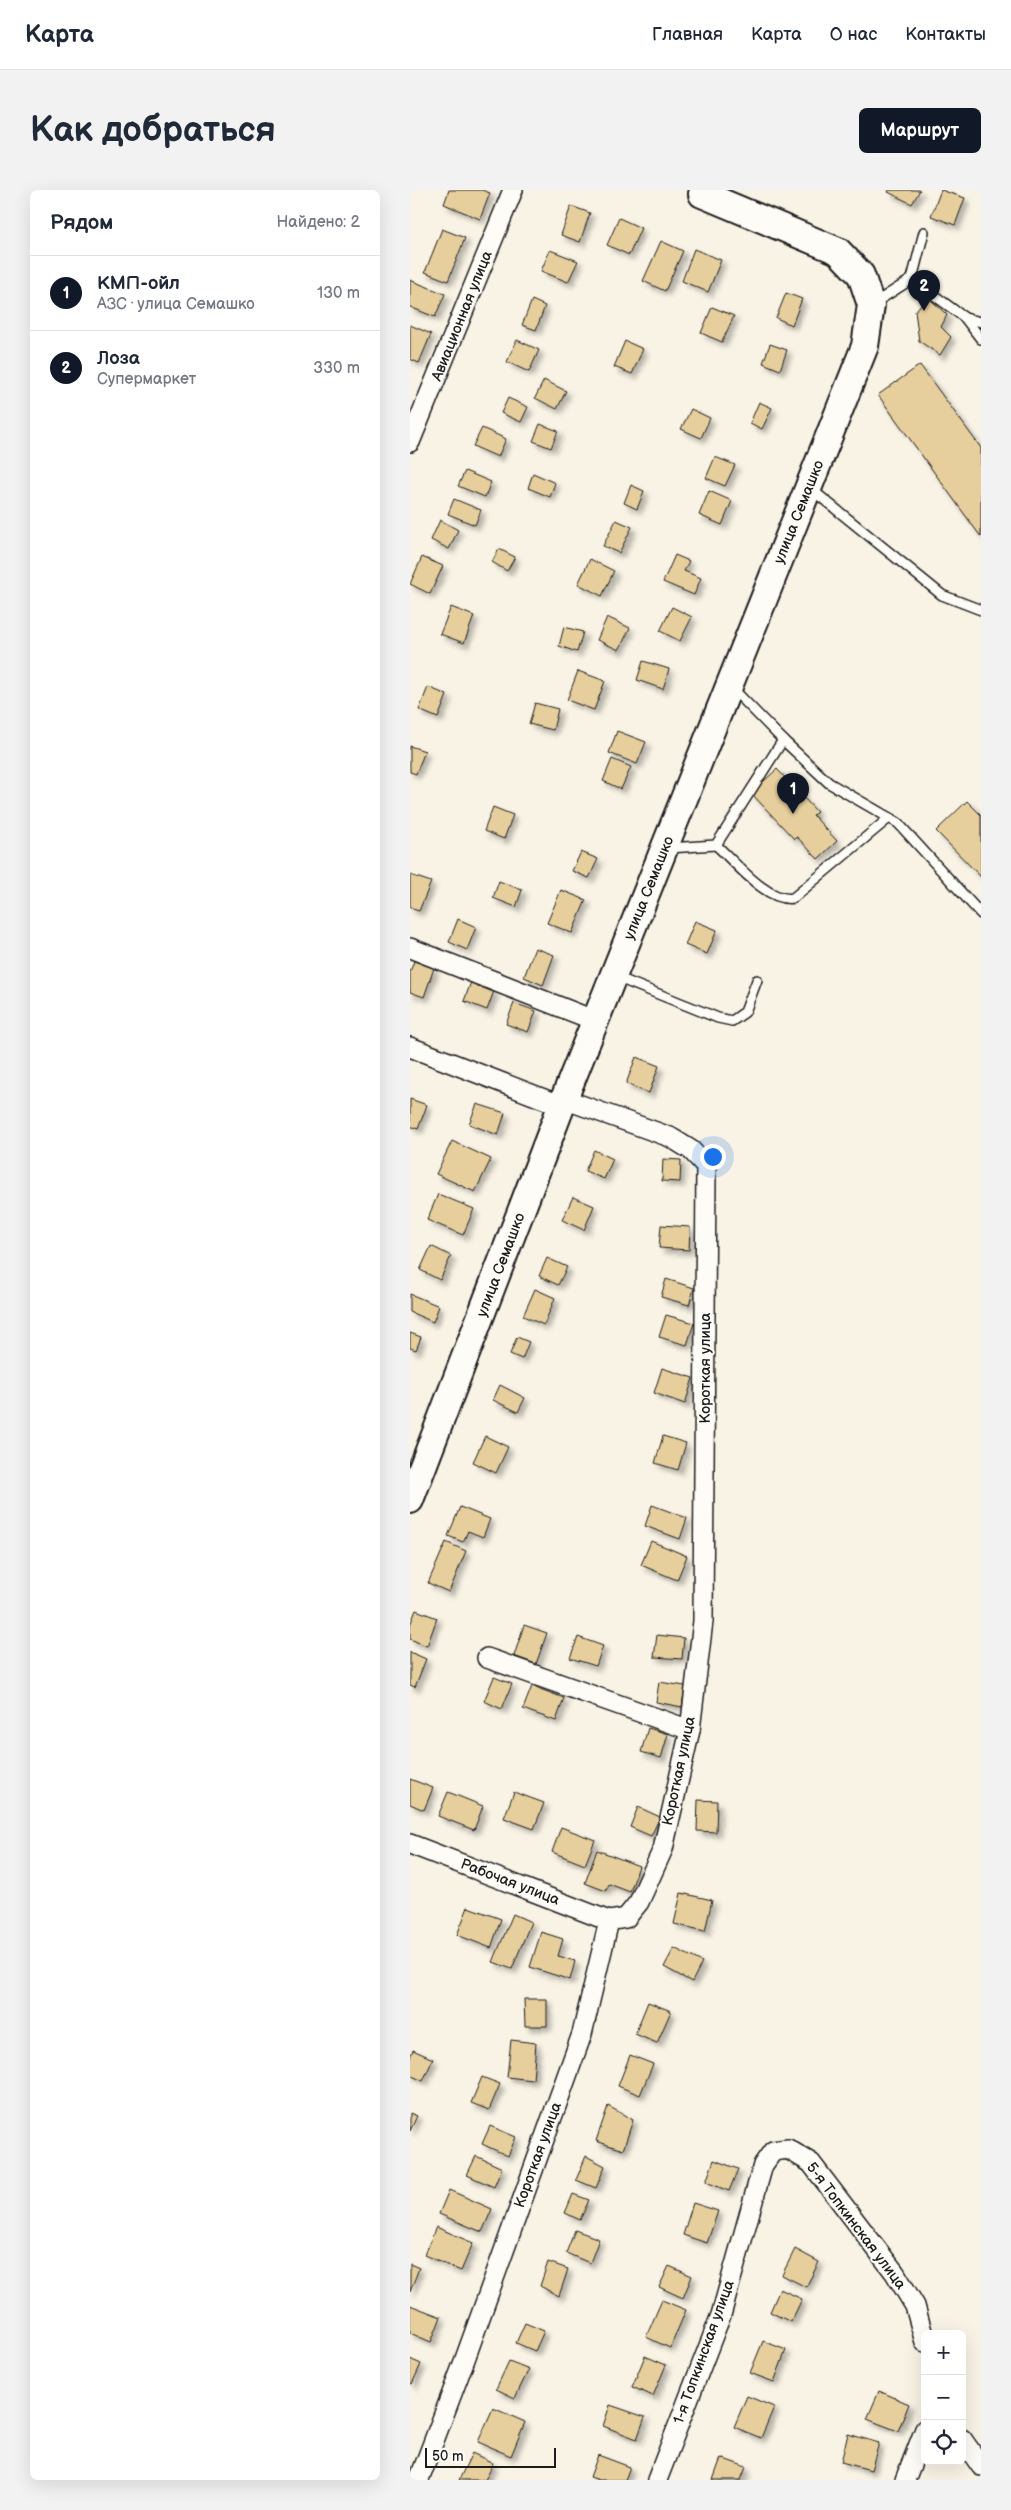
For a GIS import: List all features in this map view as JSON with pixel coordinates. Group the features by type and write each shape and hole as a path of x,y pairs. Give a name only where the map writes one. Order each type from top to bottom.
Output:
{"main road":[{"name":"улица Семашко","path":"410,1500 563,1102 731,686 865,346 871,305 861,275 838,251 699,191"}],"street":[{"name":"Авиационная улица","path":"410,442 513,190"},
{"path":"410,948 596,1021"},
{"path":"410,1047 563,1102"},
{"name":"Короткая улица","path":"419,2480 469,2350 582,2034 610,1921 626,1918 639,1902 663,1849 690,1730 703,1621 706,1510 706,1166 690,1150 670,1137 563,1102"},
{"path":"487,1658 690,1730"},
{"name":"Рабочая улица","path":"410,1844 610,1921"},
{"name":"5-я Топкинская улица","path":"763,2165 773,2151 788,2149 811,2163 895,2273 915,2306 922,2330"},
{"name":"1-я Топкинская улица","path":"657,2480 720,2315 763,2165"},
{"path":"905,2480 921,2439"},
{"path":"966,2445 981,2466"}],"lane":[{"path":"871,305 912,279 924,232"},
{"path":"912,279 965,318 981,339"},
{"path":"965,318 981,322"},
{"path":"809,487 942,595 981,610"},
{"path":"731,686 829,783 898,823 981,914"},
{"path":"716,845 784,740"},
{"path":"666,848 716,845 771,895 784,900 793,898 889,818"},
{"path":"613,976 718,1018 732,1021 745,1012 757,980"}],"building":[{"path":"449,190 482,190 490,193 480,219 444,204"},
{"path":"889,190 920,190 912,204 888,192"},
{"path":"941,190 965,198 955,225 931,216"},
{"path":"571,206 590,213 580,242 561,235"},
{"path":"619,218 641,228 629,255 607,245"},
{"path":"442,229 465,238 448,281 425,272"},
{"path":"661,241 683,251 665,291 643,281"},
{"path":"694,249 721,260 708,292 682,281"},
{"path":"550,250 578,261 568,282 541,271"},
{"path":"410,280 445,294 435,317 410,307"},
{"path":"786,293 802,299 792,325 776,318"},
{"path":"928,297 947,315 941,327 951,337 940,355 919,341 915,311"},
{"path":"532,300 545,306 536,330 522,325"},
{"path":"712,307 734,316 722,342 701,333"},
{"path":"410,325 431,334 419,363 410,359"},
{"path":"517,340 539,350 529,372 507,362"},
{"path":"625,341 643,349 632,374 614,367"},
{"path":"770,344 787,350 780,370 763,363"},
{"path":"920,365 981,448 981,537 878,395"},
{"path":"544,380 566,391 557,409 535,398"},
{"path":"508,398 528,407 521,422 501,413"},
{"path":"759,402 772,408 762,429 750,423"},
{"path":"691,409 710,418 701,438 681,429"},
{"path":"540,424 558,431 551,448 533,441"},
{"path":"482,428 506,439 498,457 473,446"},
{"path":"715,457 735,465 725,486 706,478"},
{"path":"465,471 491,482 485,497 458,486"},
{"path":"533,473 555,483 550,497 528,488"},
{"path":"631,485 644,491 637,509 624,503"},
{"path":"709,491 732,501 722,525 699,515"},
{"path":"454,499 481,510 475,525 448,514"},
{"path":"440,520 458,530 449,549 431,540"},
{"path":"616,520 632,527 619,553 603,546"},
{"path":"499,549 515,557 507,571 492,562"},
{"path":"675,555 689,561 684,571 701,578 694,595 663,582"},
{"path":"422,557 443,566 430,594 410,584"},
{"path":"590,559 614,571 602,596 578,584"},
{"path":"451,607 474,616 464,643 440,634"},
{"path":"672,607 692,617 680,641 660,631"},
{"path":"607,617 630,628 619,650 597,640"},
{"path":"564,627 583,632 577,652 559,646"},
{"path":"643,661 669,669 663,689 637,680"},
{"path":"578,671 605,681 594,710 567,700"},
{"path":"428,687 447,695 438,718 419,710"},
{"path":"535,703 558,709 553,730 529,724"},
{"path":"617,731 646,742 637,764 609,753"},
{"path":"410,746 425,751 416,774 410,772"},
{"path":"612,759 631,767 621,789 603,781"},
{"path":"777,769 817,812 813,815 837,841 818,859 797,837 794,839 751,793"},
{"path":"967,801 981,815 981,877 936,831"},
{"path":"493,807 513,815 504,839 484,831"},
{"path":"581,852 598,859 589,878 572,871"},
{"path":"410,875 431,882 419,911 410,908"},
{"path":"499,881 522,890 516,907 493,898"},
{"path":"561,890 586,900 572,933 547,923"},
{"path":"458,919 476,927 467,950 449,942"},
{"path":"695,921 717,930 707,954 685,945"},
{"path":"535,948 554,955 543,985 524,977"},
{"path":"414,961 434,968 424,997 410,992 410,972"},
{"path":"471,982 494,991 487,1010 464,1001"},
{"path":"514,1003 536,1011 528,1032 506,1024"},
{"path":"636,1057 659,1066 649,1093 626,1084"},
{"path":"410,1099 427,1105 418,1129 410,1126"},
{"path":"477,1104 505,1113 498,1135 469,1124"},
{"path":"452,1141 491,1159 475,1192 436,1174"},
{"path":"594,1150 613,1159 604,1179 585,1171"},
{"path":"663,1159 681,1160 680,1182 662,1181"},
{"path":"438,1194 474,1209 463,1235 427,1220"},
{"path":"573,1197 594,1206 584,1230 562,1220"},
{"path":"661,1225 690,1227 689,1250 659,1248"},
{"path":"431,1246 451,1256 440,1280 420,1270"},
{"path":"547,1258 567,1267 558,1285 539,1276"},
{"path":"666,1279 694,1288 689,1305 661,1297"},
{"path":"535,1289 555,1298 544,1325 523,1316"},
{"path":"410,1294 439,1306 433,1322 410,1312"},
{"path":"666,1315 694,1323 687,1345 659,1337"},
{"path":"410,1333 421,1337 416,1350 410,1348"},
{"path":"517,1337 529,1342 522,1359 510,1354"},
{"path":"662,1368 693,1378 685,1404 654,1393"},
{"path":"500,1385 525,1398 518,1412 493,1400"},
{"path":"485,1436 508,1447 496,1473 473,1462"},
{"path":"663,1436 686,1443 678,1470 655,1463"},
{"path":"652,1505 687,1518 680,1539 645,1526"},
{"path":"460,1507 490,1519 483,1537 468,1531 463,1542 448,1536"},
{"path":"651,1541 687,1556 677,1580 641,1565"},
{"path":"446,1542 466,1551 449,1592 428,1583"},
{"path":"416,1610 437,1618 427,1646 410,1639 410,1625"},
{"path":"524,1625 547,1633 536,1664 514,1656"},
{"path":"657,1635 684,1638 682,1659 654,1657"},
{"path":"578,1637 603,1646 596,1666 570,1658"},
{"path":"410,1652 426,1659 415,1687 410,1685"},
{"path":"494,1677 512,1684 502,1709 484,1701"},
{"path":"659,1682 685,1686 682,1707 656,1702"},
{"path":"532,1686 564,1698 556,1721 523,1709"},
{"path":"648,1728 668,1734 661,1758 641,1752"},
{"path":"410,1779 433,1788 424,1810 410,1804"},
{"path":"448,1792 483,1806 474,1830 438,1816"},
{"path":"514,1792 544,1803 534,1829 504,1818"},
{"path":"698,1800 717,1801 716,1832 697,1831"},
{"path":"638,1807 660,1817 651,1836 630,1827"},
{"path":"561,1827 595,1840 585,1865 552,1852"},
{"path":"597,1850 639,1866 630,1892 609,1884 606,1891 585,1883"},
{"path":"681,1893 712,1900 705,1931 674,1924"},
{"path":"468,1907 501,1919 491,1948 457,1935"},
{"path":"513,1914 531,1922 512,1969 493,1962"},
{"path":"541,1932 563,1939 558,1956 575,1961 570,1980 530,1967"},
{"path":"674,1948 702,1962 692,1982 664,1967"},
{"path":"524,1999 547,1999 547,2026 525,2026"},
{"path":"648,2002 671,2011 657,2043 635,2034"},
{"path":"511,2040 536,2043 533,2080 507,2077"},
{"path":"413,2050 433,2059 423,2081 410,2075 410,2057"},
{"path":"630,2055 653,2064 640,2095 618,2086"},
{"path":"482,2077 500,2084 489,2110 471,2103"},
{"path":"608,2106 633,2120 623,2150 596,2141"},
{"path":"410,2113 417,2116 410,2131"},
{"path":"490,2126 516,2137 508,2156 482,2144"},
{"path":"476,2156 502,2168 494,2187 467,2175"},
{"path":"586,2156 605,2166 596,2188 576,2180"},
{"path":"714,2160 738,2169 729,2191 706,2182"},
{"path":"449,2190 492,2209 482,2232 439,2214"},
{"path":"573,2194 589,2200 580,2220 565,2213"},
{"path":"693,2203 718,2211 707,2243 683,2235"},
{"path":"436,2227 473,2243 461,2271 424,2255"},
{"path":"575,2230 599,2239 590,2263 566,2253"},
{"path":"795,2249 819,2262 806,2287 782,2275"},
{"path":"548,2262 568,2269 559,2296 540,2286"},
{"path":"410,2264 419,2268 410,2292"},
{"path":"669,2266 692,2276 683,2298 659,2287"},
{"path":"780,2289 802,2299 791,2322 770,2312"},
{"path":"662,2300 686,2310 670,2348 646,2337"},
{"path":"410,2305 441,2317 431,2342 410,2333"},
{"path":"525,2323 544,2331 535,2351 516,2343"},
{"path":"763,2341 786,2350 774,2382 750,2373"},
{"path":"645,2356 666,2365 653,2396 632,2387"},
{"path":"410,2359 421,2364 412,2384 410,2383"},
{"path":"509,2361 529,2369 515,2398 496,2389"},
{"path":"879,2391 909,2404 898,2431 867,2419"},
{"path":"747,2396 774,2407 761,2438 734,2427"},
{"path":"610,2405 645,2417 637,2439 603,2426"},
{"path":"493,2408 525,2422 511,2456 478,2442"},
{"path":"848,2434 879,2443 871,2470 841,2462"},
{"path":"472,2453 493,2463 485,2480 459,2480"},
{"path":"598,2455 630,2467 625,2480 599,2480 590,2477"},
{"path":"721,2458 746,2467 741,2480 713,2480"}],"place":[{"name":"Лоза","path":"924,311"},
{"name":"КМП-ойл","path":"793,814"}]}
